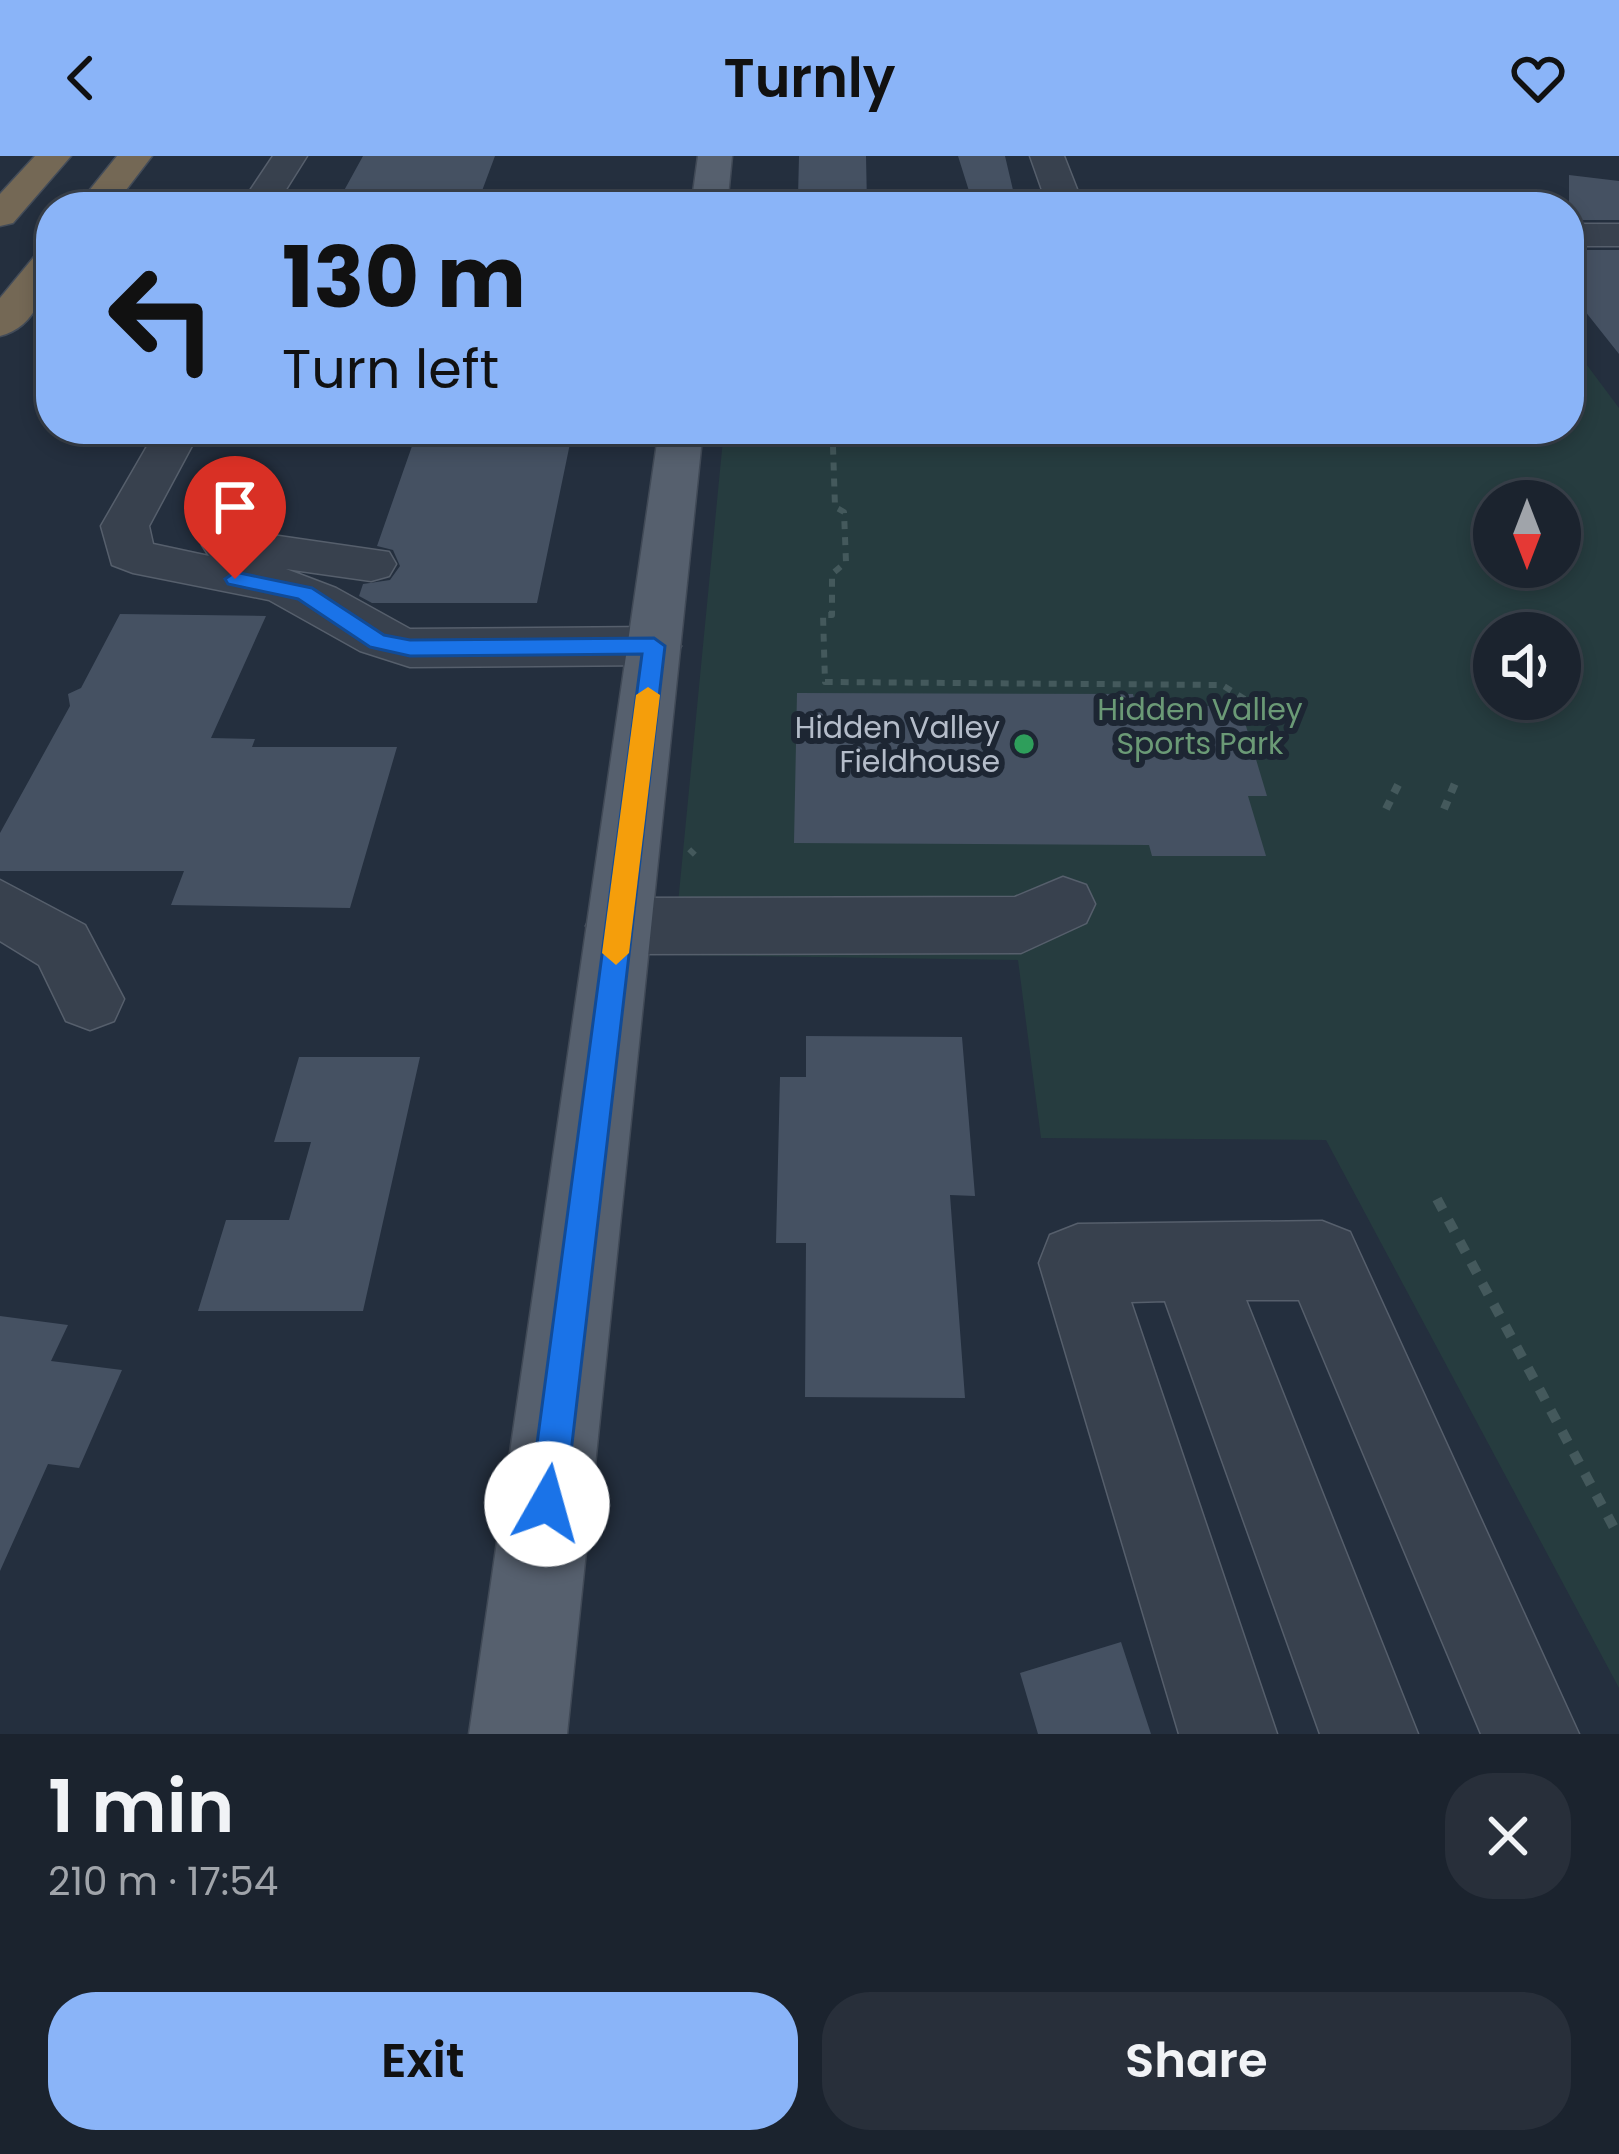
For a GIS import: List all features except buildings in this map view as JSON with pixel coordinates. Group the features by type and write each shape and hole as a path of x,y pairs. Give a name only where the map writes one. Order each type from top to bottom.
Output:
{"highway":[{"path":"0,215 54,156"},
{"path":"106,192 135,156"},
{"path":"0,323 36,279"}],"main road":[{"path":"711,192 715,156"},
{"path":"518,1734 679,444"}],"street":[{"path":"267,192 290,156"},
{"path":"1047,156 1060,192"},
{"path":"1584,235 1619,235"},
{"path":"171,444 125,526 130,554 154,566 304,593 378,641 410,648 654,646"},
{"path":"238,523 227,545 371,564"},
{"path":"1012,882 1063,904 1021,925 622,906 1012,882"},
{"path":"0,907 62,945 90,999"},
{"path":"1190,1260 1369,1734"},
{"path":"1228,1734 1078,1263 1322,1260 1530,1734"}],"path":[{"path":"826,444 833,447 835,507 844,512 846,562 832,574 832,616 823,616 825,682 1222,685 1259,708"},
{"path":"1387,809 1400,781"},
{"path":"1444,809 1456,781"},
{"path":"1436,1198 1619,1537"}],"green space":[{"name":"Hidden Valley Sports Park","path":"1584,361 1619,408 1619,1688 1326,1140 1041,1138 1018,960 673,955 723,444 1584,444"}],"slow traffic":[{"path":"616,953 648,695"}],"place":[{"name":"Hidden Valley Fieldhouse","path":"1024,744"}],"route":[{"path":"235,579 304,593 378,641 410,648 654,646 547,1504"}]}
